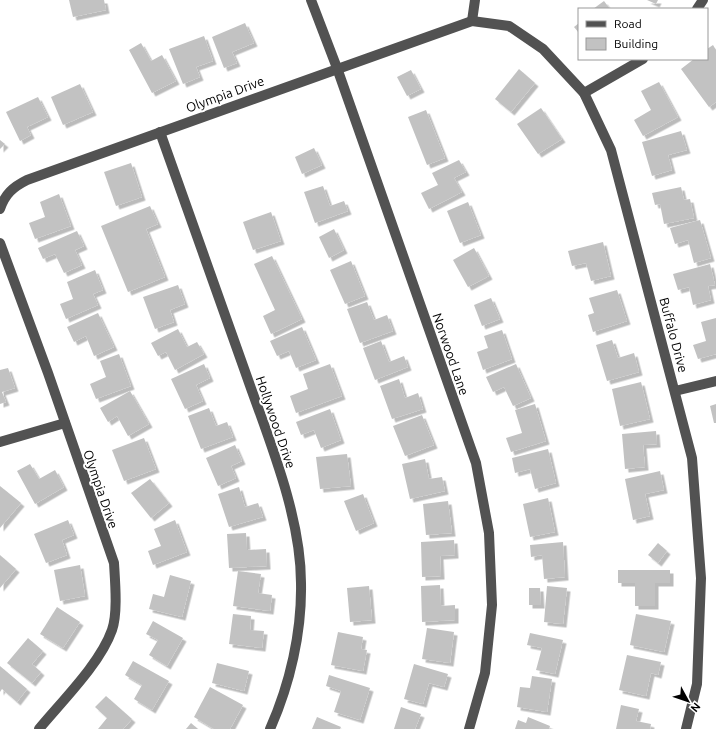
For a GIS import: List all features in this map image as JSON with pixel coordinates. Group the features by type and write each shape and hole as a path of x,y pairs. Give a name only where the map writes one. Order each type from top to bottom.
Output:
{"street":[{"name":"Norwood Lane","path":"311,0 337,68 476,463 489,533 492,605 485,674 469,729"},
{"path":"472,21 474,0"},
{"name":"Olympia Drive","path":"0,209 3,199 12,188 27,180 472,21"},
{"name":"Buffalo Drive","path":"472,21 509,26 543,49 584,93 611,150 692,458 701,578 697,684 686,729"},
{"path":"584,93 641,60"},
{"name":"Hollywood Drive","path":"160,132 280,472 297,544 301,583 298,629 289,677 270,729"},
{"name":"Olympia Drive","path":"0,243 48,373 114,563 116,594 112,629 98,657 39,729"},
{"path":"675,392 716,381"},
{"path":"0,442 65,423"}],"building":[{"path":"69,0 104,0 106,10 73,17"},
{"path":"647,0 658,0 656,4"},
{"path":"604,1 609,8 594,8"},
{"path":"245,23 254,43 232,52 237,63 224,68 212,37"},
{"path":"578,24 578,32 574,27"},
{"path":"204,36 213,61 196,67 200,77 183,84 169,49"},
{"path":"141,43 151,61 162,55 176,81 152,93 129,50"},
{"path":"713,45 716,50 716,102 709,107 681,69 693,60 708,60 708,48"},
{"path":"519,69 535,83 511,112 495,99"},
{"path":"411,70 421,89 407,96 397,77"},
{"path":"659,82 678,117 643,136 634,120 651,110 641,91"},
{"path":"80,84 93,112 63,125 51,97"},
{"path":"38,97 48,117 27,127 31,135 20,141 6,112"},
{"path":"541,108 562,139 538,154 517,124"},
{"path":"426,110 445,158 427,165 408,117"},
{"path":"681,131 687,150 668,155 672,170 652,176 642,142"},
{"path":"0,140 5,144 0,149"},
{"path":"314,148 322,165 302,174 295,157"},
{"path":"459,160 466,172 454,178 462,192 429,209 421,193 438,185 432,173"},
{"path":"131,163 142,197 116,206 104,172"},
{"path":"323,186 330,206 344,201 348,211 315,223 304,192"},
{"path":"681,187 684,200 690,199 694,218 664,224 660,204 655,205 652,193"},
{"path":"59,194 71,226 35,239 29,223 45,217 40,202"},
{"path":"468,202 481,235 460,243 447,211"},
{"path":"150,206 158,224 146,229 165,277 128,292 101,226"},
{"path":"271,212 281,241 253,250 243,222"},
{"path":"700,220 711,258 694,263 688,240 675,244 670,228"},
{"path":"334,229 344,250 329,258 319,237"},
{"path":"77,231 84,246 75,250 82,265 64,273 55,254 43,259 38,248"},
{"path":"603,242 611,276 591,281 586,263 572,266 568,251"},
{"path":"474,248 489,276 468,287 453,260"},
{"path":"272,256 302,319 271,334 263,316 275,310 254,264"},
{"path":"351,261 365,296 345,304 330,270"},
{"path":"710,264 715,285 708,286 711,300 693,305 689,287 678,290 673,274"},
{"path":"95,270 103,290 93,294 98,305 66,319 60,304 73,299 67,282"},
{"path":"178,285 185,304 170,310 174,322 155,329 143,297"},
{"path":"617,290 627,321 593,332 588,315 594,313 589,298"},
{"path":"491,298 500,319 482,326 474,305"},
{"path":"367,302 374,320 387,315 393,331 360,343 347,309"},
{"path":"98,313 114,347 94,356 86,336 74,342 67,327"},
{"path":"716,318 716,354 698,359 693,345 706,341 701,322"},
{"path":"302,327 316,360 296,368 289,351 277,356 270,341"},
{"path":"178,329 187,347 197,342 204,354 175,370 166,352 158,356 151,343"},
{"path":"502,330 512,359 483,370 477,352 488,348 484,336"},
{"path":"612,340 618,358 634,353 639,372 607,381 596,345"},
{"path":"381,341 389,362 404,356 408,367 375,380 363,348"},
{"path":"119,354 131,386 96,399 90,384 106,377 100,361"},
{"path":"204,364 210,378 196,385 203,401 185,409 171,379"},
{"path":"330,364 342,396 296,413 290,396 308,389 303,374"},
{"path":"516,364 531,398 513,406 504,387 493,392 486,377"},
{"path":"8,368 15,388 2,392 6,402 0,404 0,370"},
{"path":"399,379 405,398 418,393 423,409 392,419 380,386"},
{"path":"641,382 650,419 620,426 612,389"},
{"path":"130,391 149,424 128,436 117,416 108,422 100,408"},
{"path":"535,404 546,441 511,452 506,438 522,433 515,410"},
{"path":"716,404 716,423 714,423 710,406"},
{"path":"209,408 216,426 227,422 233,437 201,449 188,416"},
{"path":"330,409 341,440 321,448 314,430 301,435 296,422"},
{"path":"422,415 434,445 405,456 393,426"},
{"path":"656,431 657,444 643,445 645,467 625,469 622,434"},
{"path":"144,438 156,469 124,481 112,450"},
{"path":"235,445 242,461 231,466 236,478 218,486 206,458"},
{"path":"548,449 556,483 535,489 530,469 515,473 512,458"},
{"path":"347,454 351,486 320,489 316,457"},
{"path":"425,459 429,479 442,477 445,491 410,499 402,464"},
{"path":"30,464 39,479 55,470 64,487 35,504 17,471"},
{"path":"660,471 664,490 645,494 650,516 633,520 625,479"},
{"path":"150,479 169,503 151,518 131,493"},
{"path":"0,486 21,503 0,528"},
{"path":"239,487 245,507 258,503 263,517 229,527 218,494"},
{"path":"363,494 374,523 356,531 344,501"},
{"path":"548,498 555,532 530,537 523,504"},
{"path":"448,501 452,533 426,535 423,504"},
{"path":"68,520 74,535 62,540 67,555 46,563 34,534"},
{"path":"175,520 187,552 153,565 148,551 161,546 154,529"},
{"path":"246,533 247,550 266,549 267,566 229,568 227,534"},
{"path":"454,540 455,555 440,556 441,576 422,577 421,542"},
{"path":"563,542 565,577 544,579 542,555 531,557 530,545"},
{"path":"658,543 667,551 658,563 648,555"},
{"path":"0,555 16,569 0,588"},
{"path":"80,565 85,596 60,601 54,570"},
{"path":"618,570 670,570 670,583 655,583 655,606 635,606 635,583 618,583"},
{"path":"238,571 261,574 258,593 272,595 270,611 233,606"},
{"path":"170,575 191,581 182,617 149,609 153,594 164,597"},
{"path":"440,585 441,606 455,605 455,620 422,622 421,586"},
{"path":"369,586 372,620 350,622 347,588"},
{"path":"547,586 567,588 563,624 544,622"},
{"path":"529,588 540,588 541,605 529,605"},
{"path":"57,607 80,622 63,648 40,634"},
{"path":"233,614 251,616 250,630 264,631 262,648 229,644"},
{"path":"636,614 671,621 664,652 630,645"},
{"path":"153,621 183,638 167,666 149,655 158,640 146,634"},
{"path":"427,628 454,632 450,663 422,659"},
{"path":"338,632 363,637 361,649 367,650 363,671 331,665"},
{"path":"530,633 563,640 555,674 536,670 542,648 527,645"},
{"path":"28,638 43,651 32,664 41,672 32,683 7,663"},
{"path":"627,655 661,662 658,675 651,673 646,696 619,690"},
{"path":"133,661 169,681 152,710 134,699 142,685 125,675"},
{"path":"217,663 249,671 244,691 212,683"},
{"path":"414,664 448,674 444,687 429,683 423,704 404,699"},
{"path":"0,666 27,689 17,702 2,689 0,692"},
{"path":"329,675 370,688 360,720 334,712 341,691 326,686"},
{"path":"532,676 552,679 547,712 517,707 520,687 530,688"},
{"path":"210,687 243,705 230,729 214,729 194,717"},
{"path":"106,696 132,719 123,729 98,729 107,718 95,707"},
{"path":"621,705 639,709 636,721 651,724 650,729 616,729"},
{"path":"401,707 421,714 415,729 394,729"},
{"path":"317,717 341,727 340,729 312,729"},
{"path":"528,717 550,726 549,729 515,729 518,720 526,723"},
{"path":"191,723 198,729 186,729"}]}
